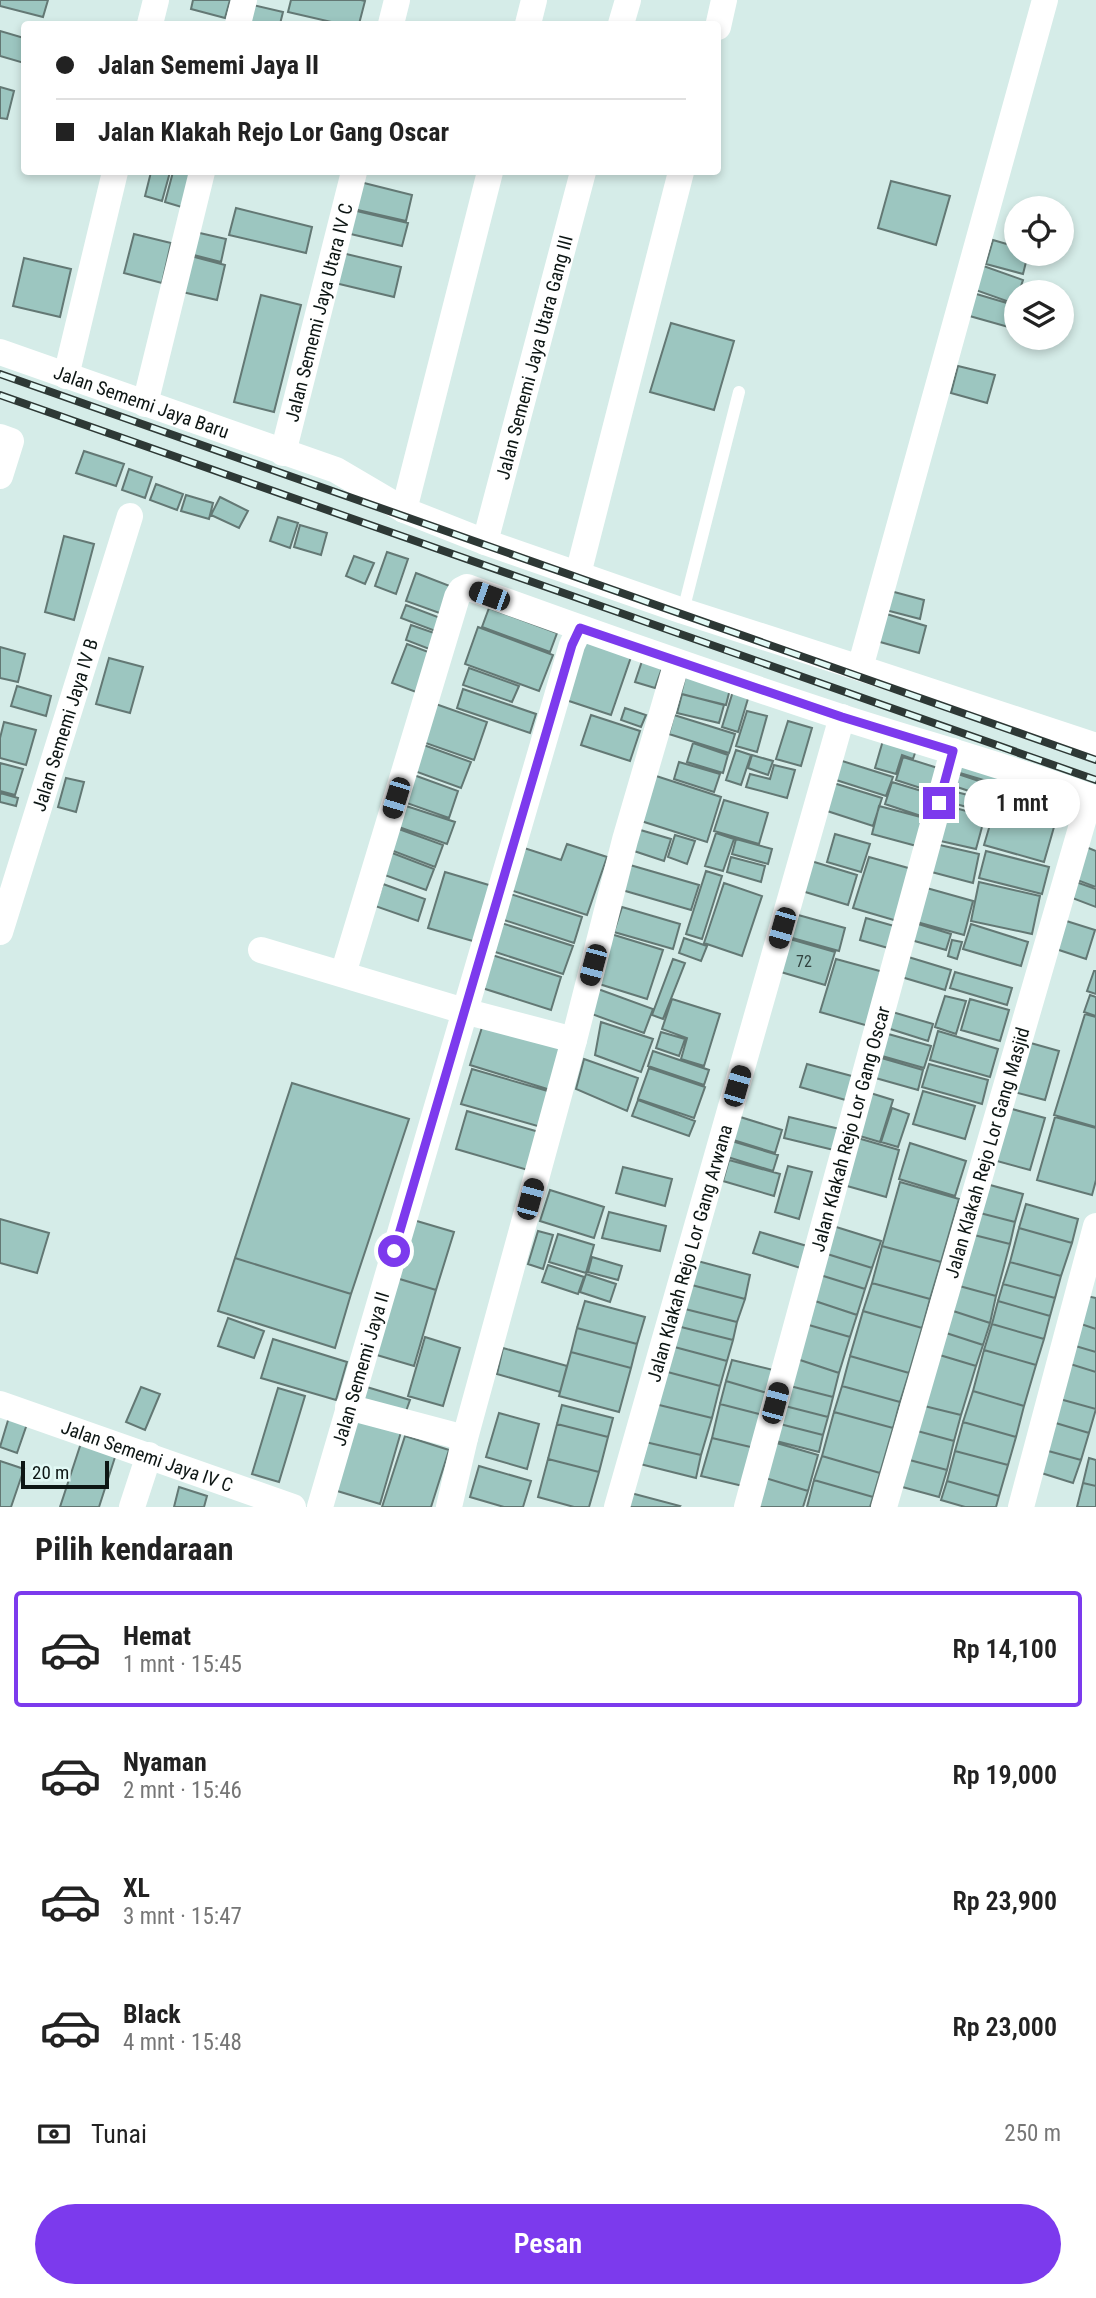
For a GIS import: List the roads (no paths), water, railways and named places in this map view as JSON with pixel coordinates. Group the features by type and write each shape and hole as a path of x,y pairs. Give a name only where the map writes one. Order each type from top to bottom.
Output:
{"street":[{"path":"151,21 156,0"},
{"path":"239,21 244,0"},
{"path":"392,21 397,0"},
{"path":"529,21 534,0"},
{"path":"622,21 628,0"},
{"path":"719,21 724,0"},
{"path":"860,668 1045,0"},
{"path":"66,376 114,175"},
{"path":"145,404 201,175"},
{"name":"Jalan Sememi Jaya Utara IV C","path":"283,453 353,175"},
{"path":"404,510 489,175"},
{"name":"Jalan Sememi Jaya Utara Gang III","path":"485,542 582,175"},
{"path":"578,574 680,175"},
{"name":"Jalan Sememi Jaya Baru","path":"0,352 335,470 404,510 485,542 683,611 1096,746"},
{"path":"0,476 5,439"},
{"name":"Jalan Sememi Jaya IV B","path":"0,932 130,516"},
{"path":"343,974 461,590 467,587 677,663 1093,798"},
{"name":"Jalan Sememi Jaya II","path":"320,1507 572,645 580,628"},
{"path":"449,1507 465,1438 625,840 677,663"},
{"name":"Jalan Klakah Rejo Lor Gang Arwana","path":"617,1507 842,717"},
{"name":"Jalan Klakah Rejo Lor Gang Oscar","path":"747,1507 953,751"},
{"name":"Jalan Klakah Rejo Lor Gang Masjid","path":"884,1507 1093,798"},
{"path":"261,950 464,1011 573,1040"},
{"path":"1021,1507 1096,1226"},
{"name":"Jalan Sememi Jaya IV C","path":"0,1404 293,1507"},
{"path":"348,1407 465,1438"},
{"path":"132,1507 149,1455"}],"lane":[{"path":"683,611 739,392"}],"railway":[{"path":"0,374 1096,760"},
{"path":"0,395 1096,780"}]}
